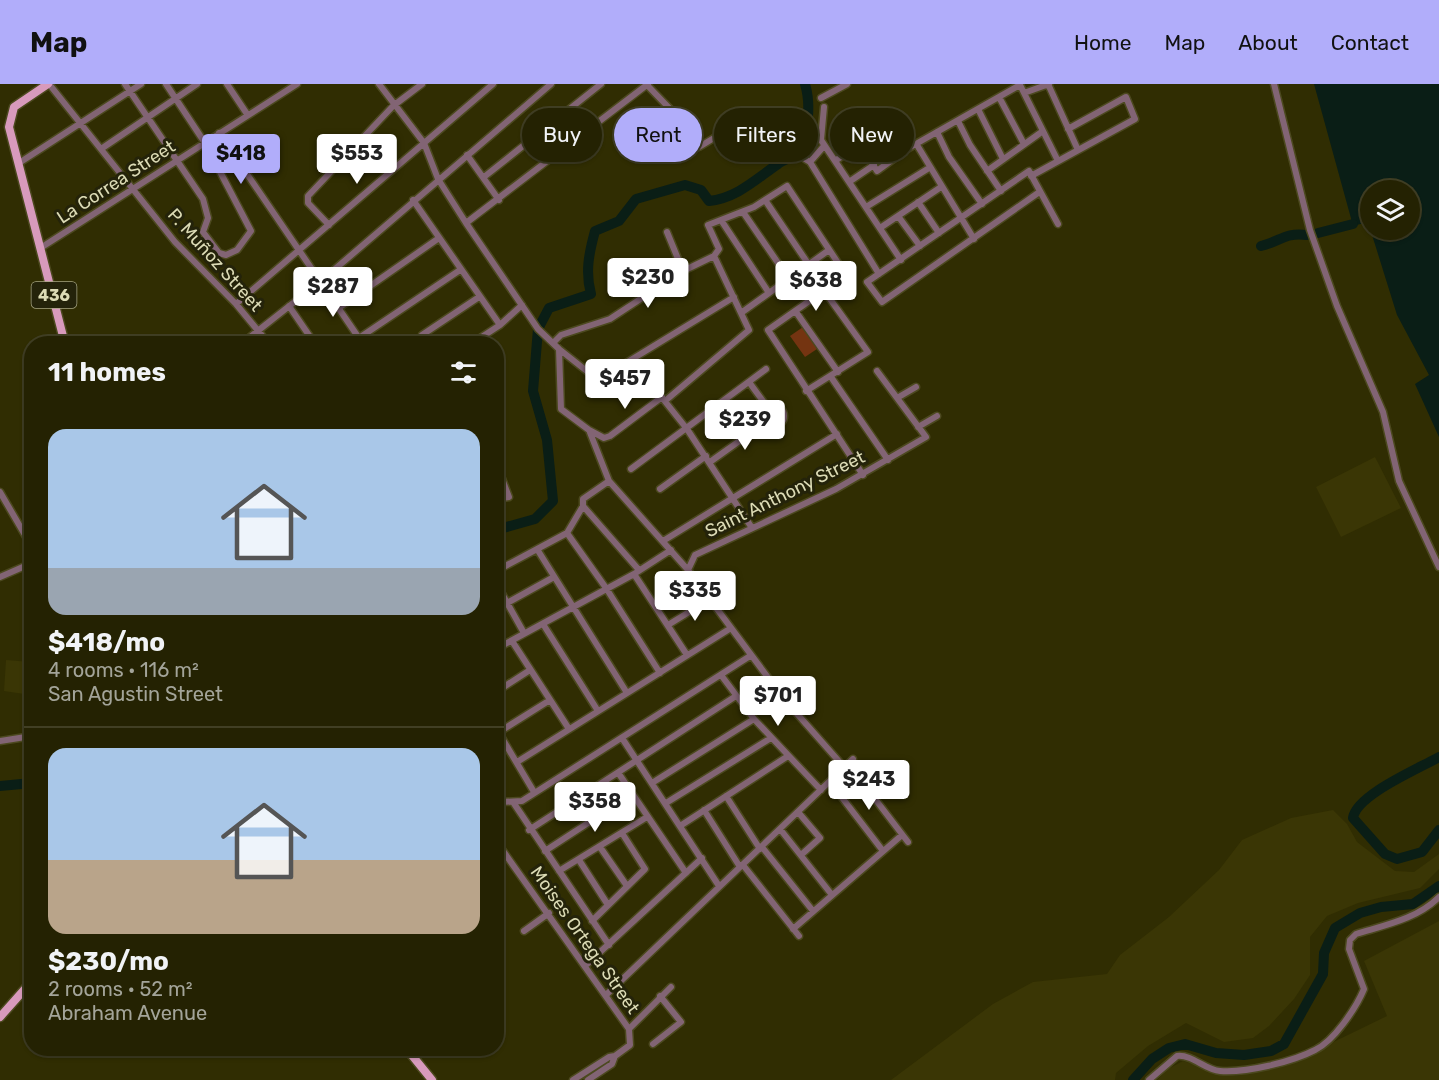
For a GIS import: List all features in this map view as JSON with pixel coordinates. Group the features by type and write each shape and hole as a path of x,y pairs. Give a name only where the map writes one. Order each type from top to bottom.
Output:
{"main road":[{"path":"0,124 9,127 14,107 49,84"},
{"name":"436","path":"9,127 42,247 63,336"},
{"path":"0,1017 24,990"},
{"path":"412,1056 432,1080"}],"street":[{"name":"P. Muñoz Street","path":"49,84 175,242 236,304 263,336"},
{"path":"125,84 203,199 208,218 203,232 219,254 226,255 237,250 251,231 247,219 205,143 166,84"},
{"path":"19,164 141,84"},
{"path":"101,148 198,84"},
{"path":"227,84 247,114"},
{"name":"La Correa Street","path":"42,247 297,84"},
{"path":"379,84 393,106 424,143 438,179 546,339 598,380 734,297"},
{"path":"329,225 308,203 308,196 393,106 422,84"},
{"path":"236,304 493,84"},
{"path":"251,336 321,280 551,84"},
{"path":"484,177 601,84"},
{"path":"466,223 499,200 647,84 674,113 699,147 714,138"},
{"path":"821,98 847,84"},
{"path":"1024,93 1048,84 1078,150"},
{"path":"1274,84 1310,230 1337,306 1383,412 1399,481 1439,567"},
{"path":"872,162 877,171 937,132 1020,85 1058,161"},
{"path":"999,97 1024,144"},
{"path":"1031,176 1135,119 1126,98 1068,129"},
{"path":"824,107 821,140 830,154"},
{"path":"978,109 1003,159"},
{"path":"958,121 1001,191"},
{"path":"987,171 1043,131"},
{"path":"937,132 949,157 982,204"},
{"path":"219,133 358,336"},
{"path":"917,145 974,239"},
{"path":"818,153 824,146"},
{"path":"467,155 499,200"},
{"path":"810,162 879,274"},
{"path":"836,162 901,260"},
{"path":"849,182 874,165"},
{"path":"866,207 929,168"},
{"path":"1038,193 882,302 867,282 1029,171 1038,193 1058,224"},
{"path":"553,343 561,335 610,319 683,271 714,256 719,249 708,225 743,212 787,186 829,250 848,274 768,330 863,475"},
{"path":"880,228 941,187"},
{"path":"413,200 500,325"},
{"path":"765,200 809,265"},
{"path":"918,202 939,233"},
{"path":"743,212 789,279"},
{"path":"898,216 920,246"},
{"path":"721,220 769,293"},
{"path":"667,232 683,271"},
{"path":"340,307 439,238"},
{"path":"741,313 829,250"},
{"path":"559,349 561,409 589,430 604,438 610,436 664,399 749,330 714,256"},
{"path":"368,336 460,270"},
{"path":"806,391 868,352 825,291"},
{"path":"422,335 479,297"},
{"path":"483,336 500,325 522,305"},
{"path":"289,306 310,336"},
{"path":"796,312 838,372"},
{"path":"632,360 687,429 734,497 752,528"},
{"path":"631,469 766,369"},
{"path":"877,371 918,427 937,416"},
{"path":"831,377 888,460"},
{"path":"749,382 768,408"},
{"path":"897,398 916,387"},
{"path":"766,422 776,426 784,418 779,408 768,408"},
{"path":"766,422 765,414 768,408"},
{"path":"660,489 766,422"},
{"name":"Saint Anthony Street","path":"688,570 695,555 863,475 926,437 918,427"},
{"path":"589,430 609,481 688,570 784,699 848,764 908,842"},
{"path":"663,541 837,434"},
{"path":"504,567 567,533 583,506 583,499 609,481"},
{"path":"504,484 509,497 504,498"},
{"path":"0,492 24,533"},
{"path":"583,506 636,572 687,655"},
{"path":"567,533 606,588 660,673"},
{"path":"537,549 627,693"},
{"path":"504,644 636,572 671,550"},
{"path":"0,577 24,566"},
{"path":"507,603 554,577"},
{"path":"504,598 524,633"},
{"path":"668,625 710,599"},
{"path":"543,624 598,711"},
{"path":"517,762 731,628"},
{"path":"512,641 569,729"},
{"path":"504,802 522,801 750,656"},
{"path":"504,687 530,670"},
{"path":"721,675 754,719 821,790"},
{"path":"529,830 619,774 736,696"},
{"path":"504,727 550,700"},
{"path":"652,783 754,719"},
{"path":"0,741 24,737"},
{"path":"622,738 719,886"},
{"path":"666,803 771,738"},
{"path":"504,740 534,792"},
{"path":"680,826 788,756"},
{"path":"606,994 848,764"},
{"path":"619,774 631,795 686,873"},
{"path":"830,782 883,852"},
{"path":"545,851 631,795"},
{"path":"726,796 761,848 813,911"},
{"path":"513,802 529,830 609,945"},
{"path":"704,810 741,866 799,936"},
{"path":"798,812 820,838 801,855"},
{"path":"558,871 647,817"},
{"path":"780,829 832,895"},
{"path":"592,921 645,869 622,833"},
{"path":"793,929 902,835"},
{"path":"600,847 627,886"},
{"name":"Moises Ortega Street","path":"504,852 629,1029 630,1045 615,1056"},
{"path":"586,965 702,858"},
{"path":"579,860 608,904"},
{"path":"1149,1080 1177,1056 1183,1055 1212,1070 1238,1071 1317,1050 1347,1020 1364,989 1349,949 1350,940 1356,934 1413,915 1429,907 1439,897"},
{"path":"524,931 549,913"},
{"path":"629,1029 671,987"},
{"path":"653,1044 681,1022 660,996"},
{"path":"573,1080 609,1057 615,1056"},
{"path":"588,1080 612,1064 615,1056"}],"shaded area":[{"path":"1314,84 1439,84 1439,437 1415,384 1429,375 1397,315 1374,240 1420,240 1420,180 1360,180 1360,224 1353,226"},
{"path":"803,327 817,349 805,357 790,336"},
{"path":"1375,457 1401,508 1341,537 1316,487"},
{"path":"6,660 24,661 24,694 4,691"},
{"path":"1333,810 1347,824 1357,842 1395,871 1414,872 1439,854 1439,869 1420,888 1358,903 1327,916 1310,937 1310,975 1294,999 1269,1026 1253,1038 1224,1042 1186,1023 1148,1046 1116,1073 1115,1080 891,1080 993,1004 1033,982 1107,974 1120,955 1169,917 1219,870 1242,840 1291,818"},
{"path":"1439,921 1439,1080 1157,1080 1168,1069 1183,1061 1236,1076 1282,1067 1387,1016 1364,961"}],"waterway":[{"path":"504,528 535,519 553,501 547,440 533,391 538,329 549,308 591,294 588,262 595,231 619,221 636,199 685,185 701,190 709,201 719,199 737,192 780,162 793,156 801,145 806,128 808,110 805,84"},
{"path":"1318,233 1353,224"},
{"path":"1261,246 1288,236 1307,235"},
{"path":"1439,757 1376,792 1357,809 1353,818 1385,854 1397,859 1422,852 1439,830"},
{"path":"0,786 24,784"},
{"path":"1133,1080 1152,1059 1169,1048 1185,1044 1216,1053 1244,1055 1271,1051 1284,1044 1323,974 1324,953 1335,928 1360,913 1381,907 1413,904 1439,886"}]}
